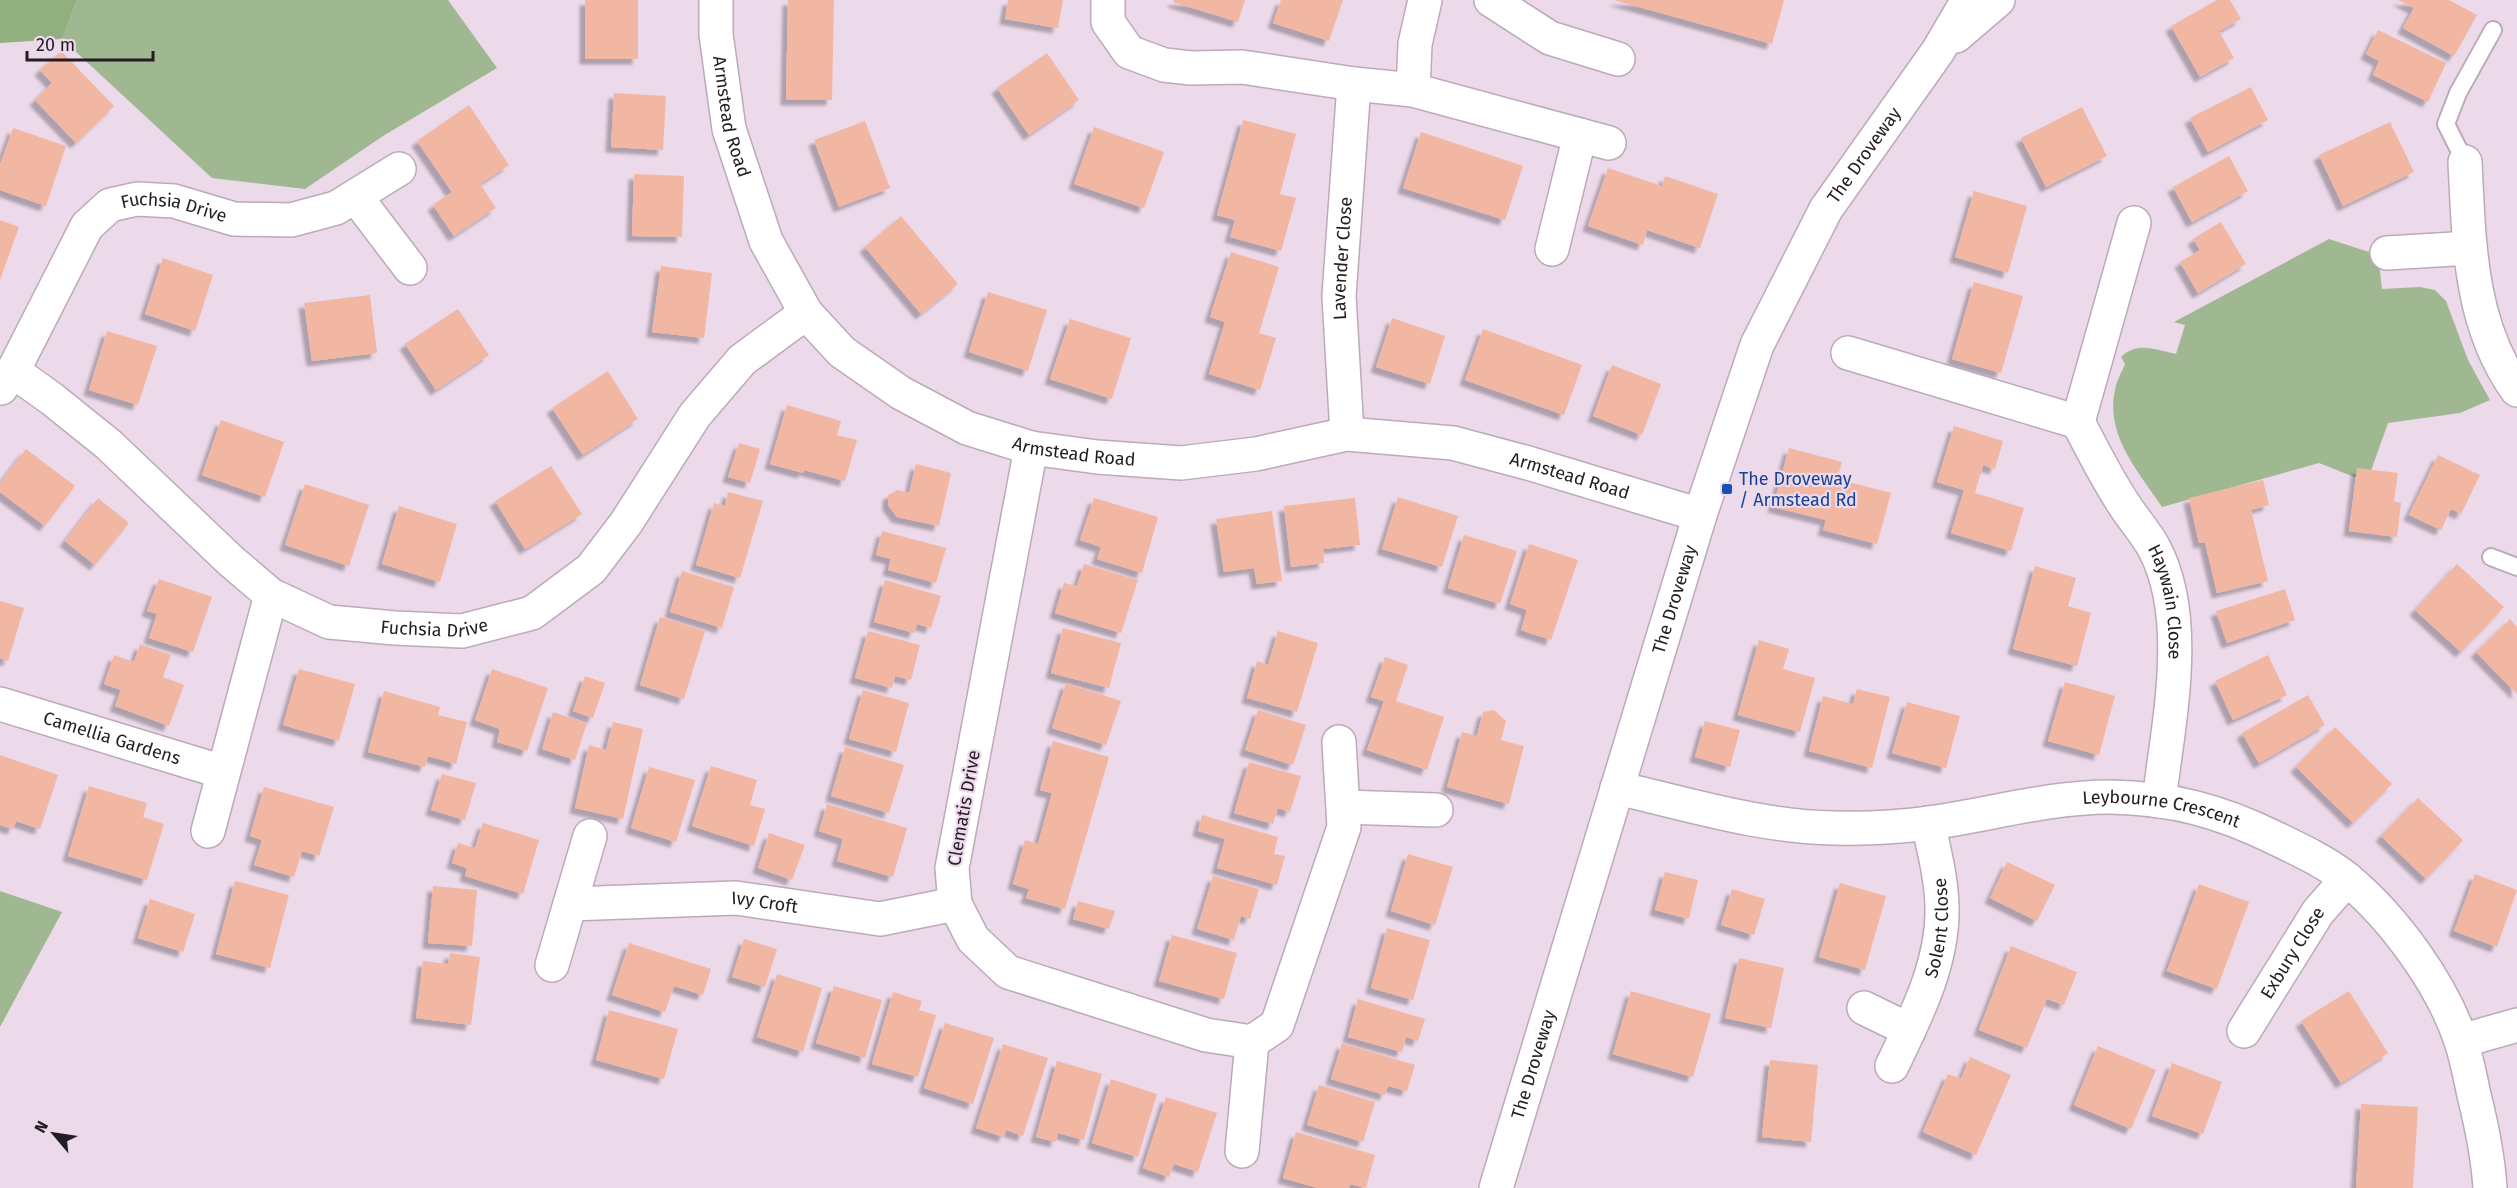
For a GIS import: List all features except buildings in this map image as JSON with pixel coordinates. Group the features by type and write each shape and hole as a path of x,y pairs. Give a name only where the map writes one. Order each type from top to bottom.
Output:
{"street":[{"name":"Armstead Road","path":"716,0 716,33 729,129 766,241 806,313 842,352 900,393 967,428 1031,448 1097,457 1180,463 1256,454 1347,434 1453,442 1700,515"},
{"path":"1108,0 1108,22 1129,52 1164,65 1191,68 1242,67 1354,84 1413,90 1595,139 1552,249"},
{"path":"1413,90 1415,44 1425,0"},
{"path":"1491,0 1550,38 1618,59"},
{"name":"The Droveway","path":"1496,1188 1700,515 1757,345 1826,208 1938,51 1968,0"},
{"name":"The Droveway","path":"1938,51 1998,0"},
{"name":"Lavender Close","path":"1347,434 1339,296 1354,84"},
{"path":"2465,162 2470,248 2486,333 2502,370 2517,390"},
{"name":"Fuchsia Drive","path":"399,169 336,208 291,220 234,219 174,201 137,199 110,205 87,226 7,380 52,399 108,444 231,561 271,595 329,622 462,631 532,613 591,569 626,523 694,415 742,360 806,313"},
{"path":"356,197 410,268"},
{"path":"1848,353 2078,422 2134,224"},
{"path":"2387,254 2470,248"},
{"name":"Haywain Close","path":"2078,422 2101,467 2154,548 2167,582 2174,616 2174,661 2159,801"},
{"name":"Clematis Drive","path":"1031,448 952,868 955,904 973,939 1008,972 1206,1035 1252,1042"},
{"path":"208,831 271,595"},
{"name":"Camellia Gardens","path":"0,704 223,772"},
{"path":"1242,1151 1252,1042 1277,1025 1344,827 1339,742"},
{"name":"Leybourne Crescent","path":"1617,788 1780,825 1836,829 1928,823 2058,801 2110,797 2159,801 2196,806 2227,817 2308,854 2347,879 2384,916 2417,957 2444,1000 2461,1041 2488,1153 2490,1188"},
{"path":"1343,807 1436,810"},
{"name":"Solent Close","path":"1892,1066 1933,972 1941,932 1942,905 1937,861 1928,823"},
{"path":"552,965 590,836"},
{"name":"Exbury Close","path":"2244,1031 2318,912 2347,879"},
{"name":"Ivy Croft","path":"570,904 736,898 880,919 955,904"},
{"path":"1864,1008 1909,1030"},
{"path":"2461,1041 2517,1025"}],"lane":[{"path":"2465,162 2446,124 2458,93 2493,30"},
{"path":"2491,557 2517,567"}],"green space":[{"path":"0,0 77,0 62,39 0,43"},
{"path":"77,0 448,0 497,68 383,136 305,189 212,178 62,39"},
{"path":"2329,239 2378,255 2382,289 2420,287 2435,290 2446,301 2468,360 2490,400 2460,413 2388,423 2367,482 2319,463 2162,507 2134,467 2119,438 2113,407 2115,390 2125,364 2121,357 2127,352 2141,348 2176,354 2185,325 2174,322"},
{"path":"0,891 62,912 0,1027"}],"place":[{"name":"The Droveway / Armstead Rd","path":"1727,489"}]}
